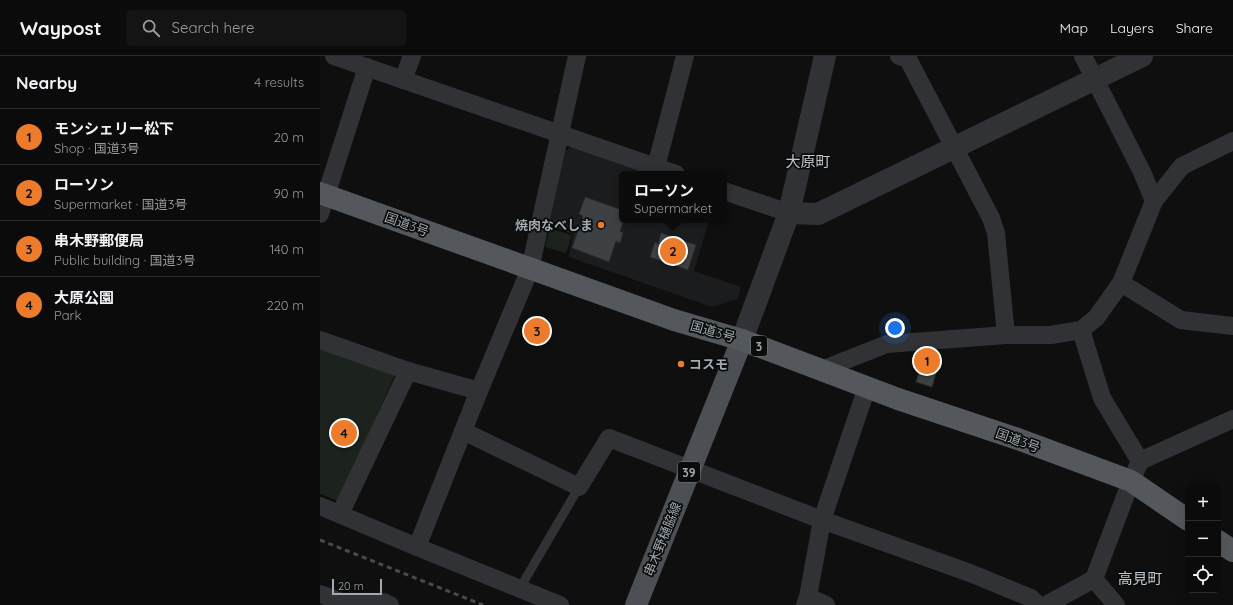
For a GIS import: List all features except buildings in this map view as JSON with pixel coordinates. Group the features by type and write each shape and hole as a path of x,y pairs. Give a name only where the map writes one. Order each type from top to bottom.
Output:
{"highway":[{"name":"国道3号","path":"322,201 530,269 674,320 742,340 867,388 1018,439 1131,481 1185,518"},
{"path":"1221,543 1233,551"}],"main road":[{"name":"串木野樋脇線","path":"636,605 742,340"}],"street":[{"path":"334,56 667,171"},
{"path":"403,80 412,56"},
{"path":"417,547 479,391 530,269 577,56"},
{"path":"656,167 685,56"},
{"path":"742,340 789,213 826,56"},
{"path":"1083,56 1142,172 1154,201"},
{"path":"727,192 789,213 818,214 1142,56"},
{"path":"906,57 991,218 996,233 1006,335"},
{"path":"322,201 367,67"},
{"path":"821,370 887,344 1006,335 1051,335 1082,330 1096,318 1121,283 1154,201 1182,166 1233,141"},
{"path":"1121,283 1181,320 1233,326"},
{"path":"1082,330 1102,398 1140,461"},
{"path":"320,340 408,371 479,391"},
{"path":"340,514 408,371"},
{"path":"826,605 807,601 822,520 867,388"},
{"path":"1046,605 1094,579 1140,461 1233,419"},
{"path":"463,432 579,487 609,438 822,520 970,573 1031,598 1038,605"},
{"path":"320,506 560,605"},
{"path":"1094,579 1116,605"},
{"path":"320,594 344,603 386,604"}],"lane":[{"path":"520,588 579,487"}],"shaded area":[{"path":"574,145 647,171 619,171 619,223 708,223 694,271 741,287 737,299 712,307 569,257 573,234 549,226 565,151"},
{"path":"550,229 572,235 566,253 545,247"},
{"path":"320,347 396,372 339,501 320,494"}],"railway":[{"path":"320,540 483,605"}],"place":[{"name":"焼肉なべしま","path":"601,225"},
{"name":"ローソン","path":"673,251"},
{"name":"串木野郵便局","path":"537,331"},
{"name":"モンシェリー松下","path":"927,361"},
{"name":"コスモ","path":"681,364"},
{"name":"大原公園","path":"344,433"}],"district":[{"name":"大原町","path":"808,161"},
{"name":"高見町","path":"1140,578"}]}
